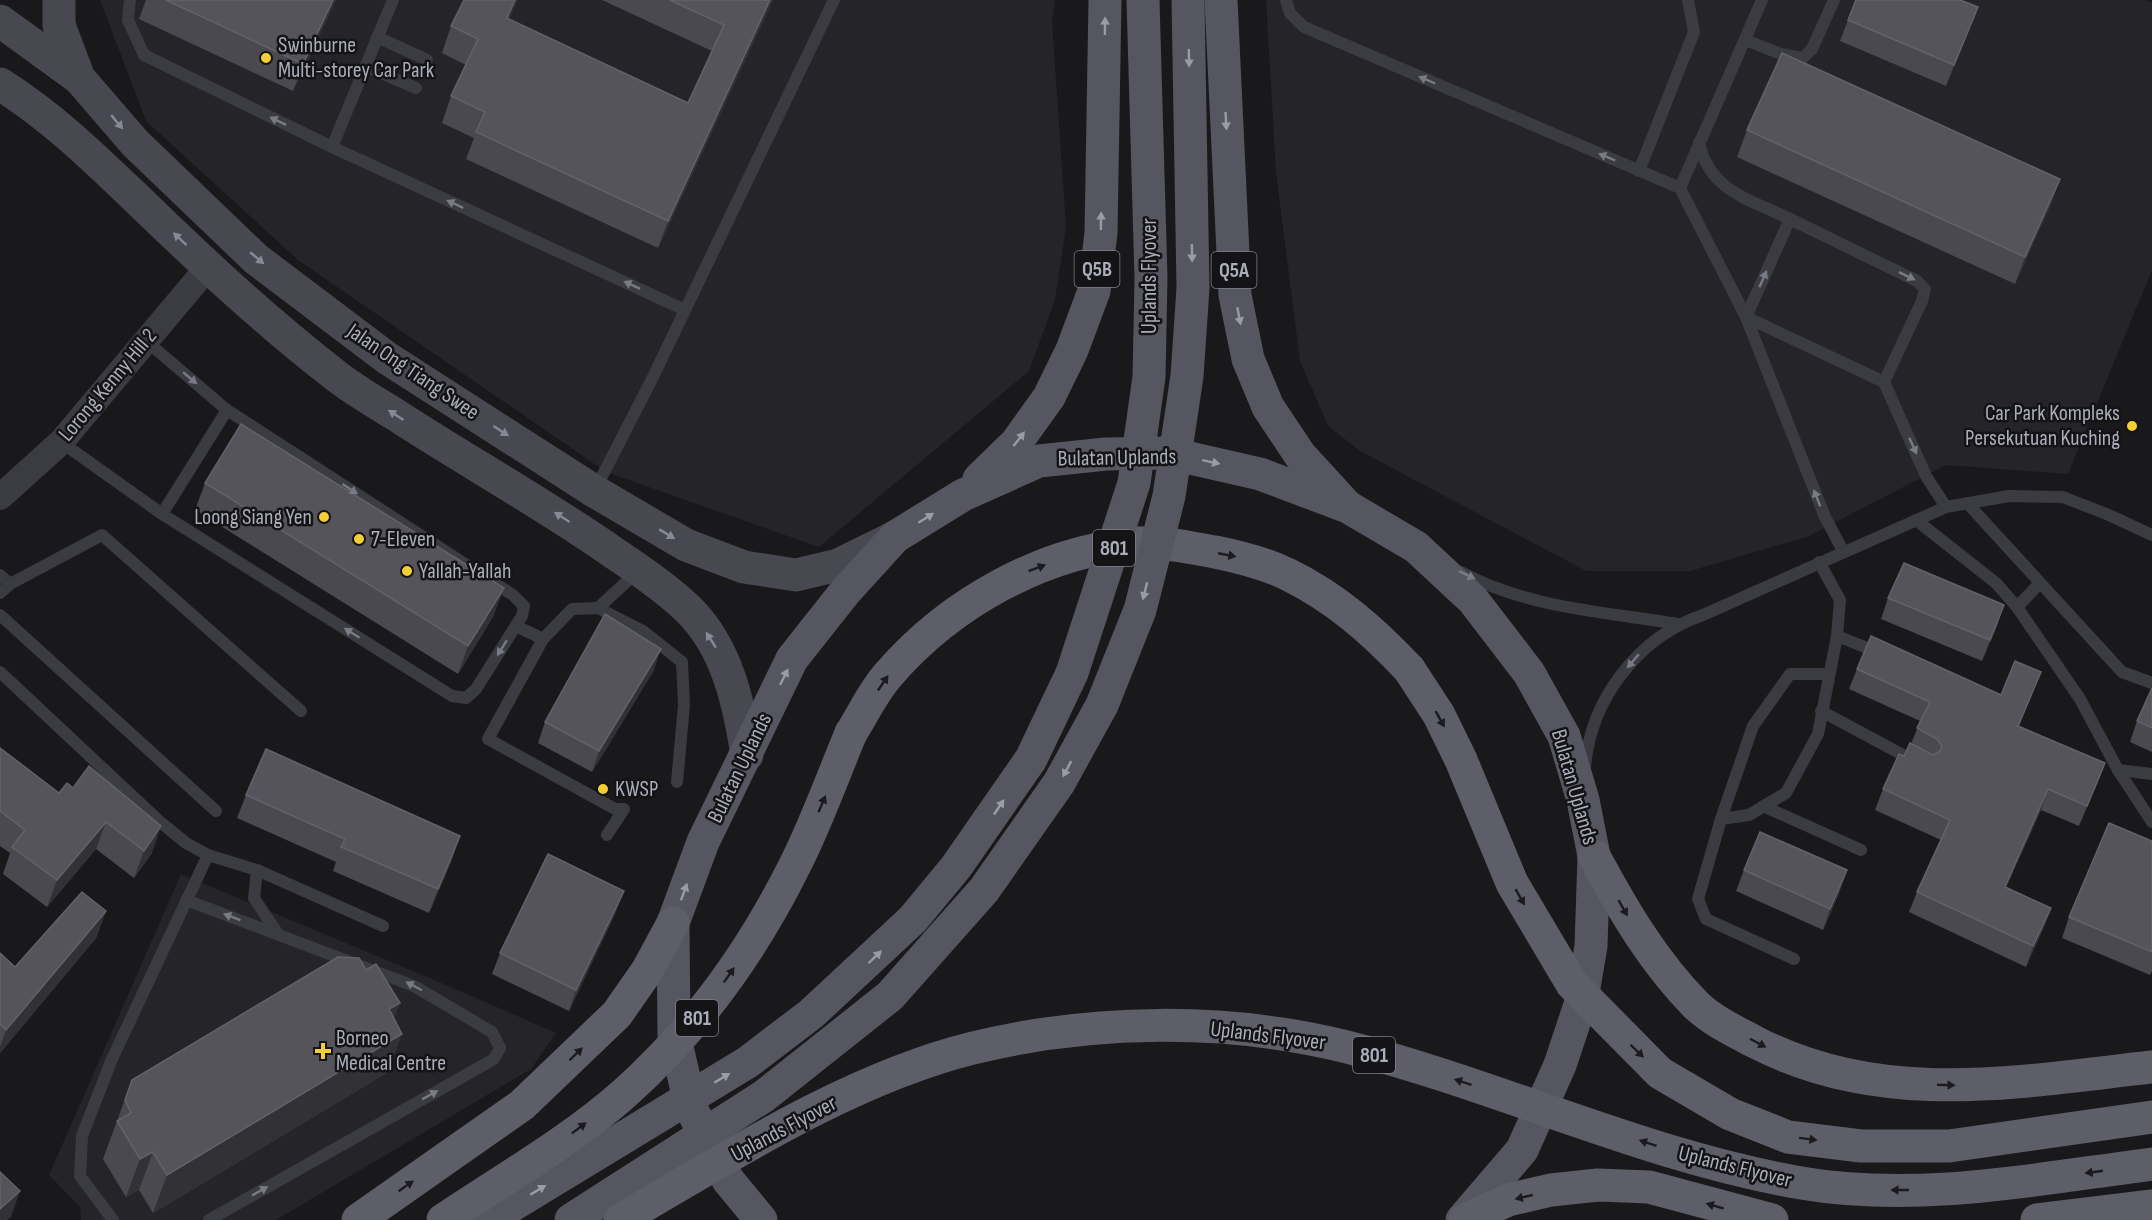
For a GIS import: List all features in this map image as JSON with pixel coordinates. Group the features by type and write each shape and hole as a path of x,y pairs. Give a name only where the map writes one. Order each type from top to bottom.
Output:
{"highway":[{"name":"Uplands Flyover","path":"443,1220 571,1134 625,1093 662,1058 705,1009 750,945 796,863 851,733 886,677 931,631 972,603 1020,575 1068,556 1140,543 1247,559 1288,575 1332,600 1372,630 1409,669 1438,715 1461,760 1512,883 1572,984 1660,1073 1730,1114 1788,1137 1861,1146 1949,1146 2152,1117"},
{"path":"1594,856 1625,912 1661,965 1699,1007 1734,1031 1780,1054 1835,1074 1906,1085 1979,1086 2152,1067"},
{"path":"358,1220 522,1105 617,1014 647,971 673,923"},
{"name":"Uplands Flyover","path":"620,1220 794,1122 882,1078 983,1046 1062,1032 1164,1025 1258,1032 1342,1046 1406,1063 1672,1151 1801,1183 1850,1190 1946,1190 2152,1164"},
{"path":"1463,1220 1508,1200 1551,1190 1598,1185 1649,1186 1772,1220"},
{"path":"2037,1220 2152,1206"}],"main road":[{"path":"59,0 58,25 79,78"},
{"name":"Q5B","path":"963,495 1016,443 1049,397 1072,350 1094,291 1101,233 1106,0"},
{"name":"Uplands Flyover","path":"488,1220 748,1062 811,1014 914,919 956,867 1031,759 1072,674 1134,483 1149,366 1151,278 1143,0"},
{"name":"Uplands Flyover","path":"571,1220 764,1096 890,996 984,890 1059,783 1101,705 1143,598 1169,496 1187,376 1193,288 1188,0"},
{"name":"Q5A","path":"1221,0 1235,295 1248,359 1268,407 1300,455 1348,507"},
{"name":"Jalan Ong Tiang Swee","path":"0,21 79,78 135,143 256,259 387,358 594,491 686,545 754,569 796,575 838,565 895,537"},
{"name":"Jalan Ong Tiang Swee","path":"0,84 32,104 82,145 209,266 336,376 436,441 562,516 639,570 689,610 714,642 730,678 747,755"},
{"name":"Bulatan Uplands","path":"760,1220 728,1180 691,1108 674,1034 673,923 703,842 792,659 845,592 895,537 963,495 1039,461 1106,454 1168,453 1260,474 1348,507 1416,547 1473,600 1529,673 1564,736 1583,800 1594,856 1591,946 1582,999 1560,1065 1522,1150 1463,1220"}],"street":[{"name":"Lorong Kenny Hill 2","path":"0,497 61,442 209,266"}],"lane":[{"path":"130,0 128,20 144,55 332,147 685,310"},
{"path":"332,147 393,0"},
{"path":"594,491 685,310 834,0"},
{"path":"1286,0 1290,13 1304,27 1680,188 1746,317 1825,517 1843,551"},
{"path":"1639,171 1694,32 1688,0"},
{"path":"1680,188 1762,0"},
{"path":"1745,40 1781,54 1803,58 1812,50 1834,0"},
{"path":"377,37 427,60"},
{"path":"367,67 416,88"},
{"path":"1699,142 1703,161 1713,176 1725,187 1917,281 1925,289 1922,301 1884,382"},
{"path":"1746,317 1790,219"},
{"path":"1746,317 1884,382 1926,476 1946,507"},
{"path":"61,442 162,514 452,696 466,698 477,689 516,626 524,606 513,595 227,410 145,340"},
{"path":"162,514 227,410"},
{"path":"1583,800 1587,744 1605,698 1646,645 1678,624 1946,507 2009,496 2063,497 2152,535"},
{"path":"1968,504 2000,536 2122,672 2152,683"},
{"path":"1916,520 1996,583 2017,607 2080,699 2118,770 2152,822"},
{"path":"0,593 10,584 102,535 301,711"},
{"path":"1416,547 1467,575 1509,594 1555,604 1678,624"},
{"path":"1721,819 1749,815 1786,793 1818,734 1827,674 1837,636 1840,596 1819,562"},
{"path":"598,608 639,570"},
{"path":"0,575 10,584"},
{"path":"2017,607 2040,583"},
{"path":"607,835 624,809 615,809 488,739 543,639 572,609 598,608 643,631 682,663 684,705 677,782"},
{"path":"0,615 216,811"},
{"path":"516,626 543,639"},
{"path":"1837,636 1892,658"},
{"path":"0,672 159,821 186,843 208,855 257,870 383,926"},
{"path":"1794,959 1707,918 1698,899 1721,819 1754,726 1790,674 1827,674"},
{"path":"1821,711 1926,767"},
{"path":"2118,770 2152,774"},
{"path":"1763,806 1861,850"},
{"path":"113,1220 80,1176 82,1136 112,1059 208,855"},
{"path":"257,870 254,898 279,935"},
{"path":"186,900 414,986 492,1032 500,1048 494,1059 209,1220"}],"shaded area":[{"path":"100,0 1055,0 1052,21 1066,227 1055,300 1029,371 819,547 606,472 298,260 146,121"},
{"path":"1266,0 2145,0 2152,2 2152,270 2068,474 1946,465 1807,537 1690,571 1586,571 1360,451 1328,426 1300,361 1276,173"},
{"name":"Borneo Medical Centre","path":"181,874 556,1033 531,1069 276,1220 81,1220 80,1207 49,1175"}],"building":[{"path":"166,0 333,0 303,64"},
{"path":"464,0 515,0 507,18 688,103 724,25 670,0 770,0 668,221 476,132 485,112 451,96 478,39 451,26"},
{"path":"1856,0 1960,0 1978,7 1954,65 1848,20"},
{"path":"1782,53 2060,179 2025,257 1747,130"},
{"path":"241,424 504,588 468,646 205,483"},
{"path":"1904,563 2004,605 1990,640 1888,598"},
{"path":"605,614 661,649 599,751 545,722"},
{"path":"1871,636 2001,695 2015,661 2041,672 2018,726 2105,763 2087,806 2048,789 2005,887 2051,908 2033,946 1917,892 1950,820 1883,789 1899,754 1904,756 1910,743 1933,755 1940,751 1942,746 1937,739 1917,728 1930,702 1857,669"},
{"path":"2152,688 2152,728 2137,721"},
{"path":"0,748 59,793 67,783 73,788 89,766 161,826 144,851 106,822 57,880 12,847 25,830 0,811"},
{"path":"266,749 460,836 438,889 341,847 345,839 246,795"},
{"path":"2109,823 2152,841 2152,952 2069,917"},
{"path":"1760,832 1847,870 1830,909 1744,870"},
{"path":"548,854 624,891 576,990 500,953"},
{"path":"82,892 106,911 6,1030 0,1024 0,953 15,967"},
{"path":"338,957 359,958 366,970 376,964 400,1003 389,1009 402,1034 167,1175 153,1152 140,1159 117,1121 131,1113 125,1100 132,1080"},
{"path":"0,1172 20,1191 0,1209"}],"place":[{"name":"Swinburne Multi-storey Car Park","path":"266,58"},
{"name":"Car Park Kompleks Persekutuan Kuching","path":"2132,426"},
{"name":"Loong Siang Yen","path":"324,517"},
{"name":"7-Eleven","path":"359,539"},
{"name":"Yallah-Yallah","path":"407,571"},
{"name":"KWSP","path":"603,789"},
{"name":"Borneo Medical Centre","path":"323,1051"}]}
